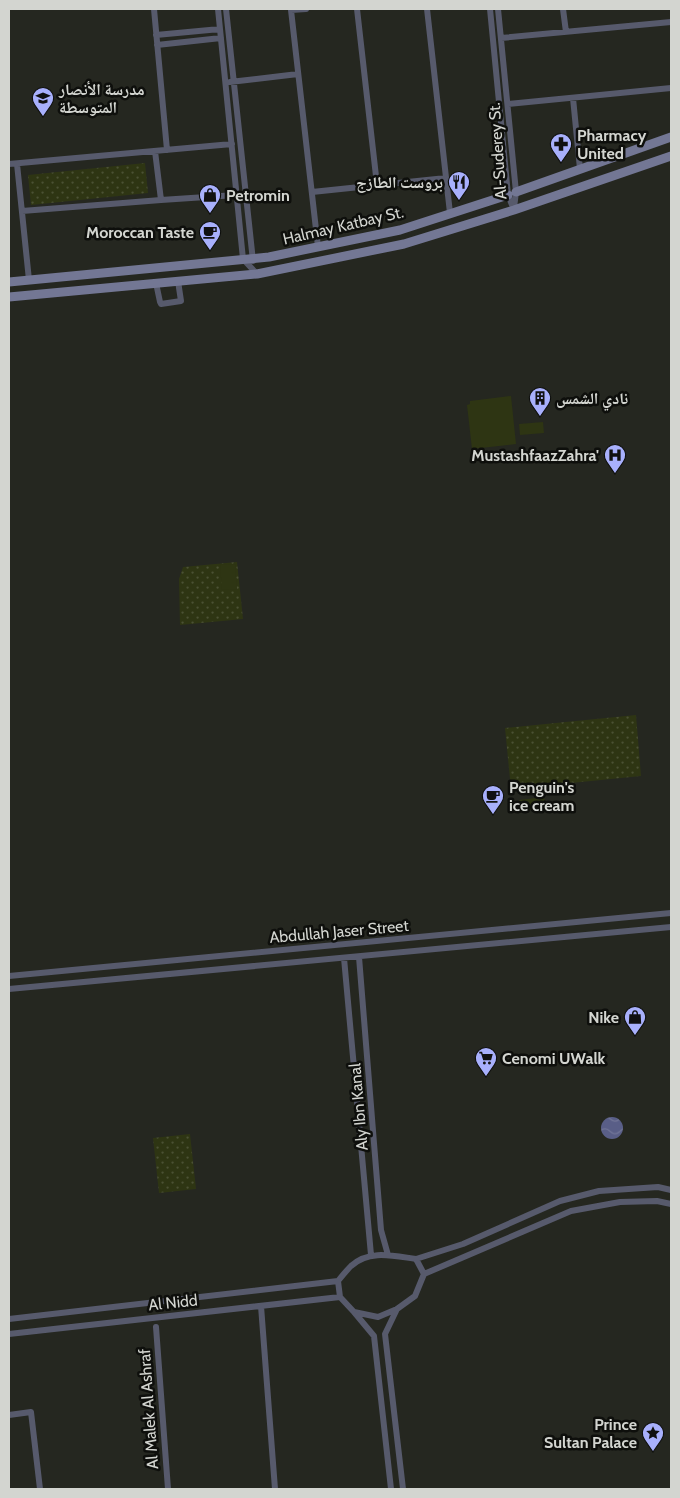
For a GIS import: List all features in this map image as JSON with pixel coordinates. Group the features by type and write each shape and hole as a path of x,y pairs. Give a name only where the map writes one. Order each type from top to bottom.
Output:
{"street":[{"path":"154,9 167,150"},
{"path":"218,9 236,195 247,259 257,274"},
{"path":"226,9 234,81 247,259"},
{"path":"306,9 291,10 318,247"},
{"path":"357,9 377,185"},
{"path":"427,9 450,213"},
{"name":"Al-Suderey St.","path":"490,9 514,210"},
{"name":"Al-Suderey St.","path":"498,9 508,104 512,193"},
{"path":"563,9 566,32"},
{"path":"501,38 671,22"},
{"path":"156,35 220,29"},
{"path":"157,45 221,38"},
{"path":"226,82 298,74"},
{"path":"508,104 671,88"},
{"path":"573,98 580,169"},
{"name":"Halmay Katbay St.","path":"9,282 268,257 400,230 671,137"},
{"path":"9,164 232,144"},
{"path":"155,151 161,200"},
{"name":"Halmay Katbay St.","path":"9,297 257,274 404,244 514,210 671,156"},
{"path":"17,164 29,280"},
{"path":"312,192 446,178"},
{"path":"22,211 236,195"},
{"path":"156,283 162,304 181,301 178,281"},
{"name":"Abdullah Jaser Street","path":"9,976 671,913"},
{"name":"Abdullah Jaser Street","path":"9,990 671,927"},
{"path":"463,933 465,947"},
{"name":"Aly Ibn Kanal","path":"359,957 381,1230 388,1255"},
{"path":"344,958 371,1255"},
{"path":"9,1319 338,1281 352,1264 371,1255 388,1255 416,1259 470,1241 560,1201 599,1191 658,1187 671,1190"},
{"path":"628,1189 629,1202"},
{"path":"586,1194 588,1208"},
{"path":"354,1312 378,1317 397,1309 415,1296 424,1274 572,1211 620,1202 657,1201 671,1204"},
{"path":"530,1214 536,1226"},
{"path":"470,1241 474,1252"},
{"path":"416,1259 424,1274"},
{"path":"338,1281 340,1297 374,1336 391,1489"},
{"name":"Al Nidd","path":"9,1334 340,1297"},
{"path":"261,1306 275,1489"},
{"path":"397,1309 385,1334 403,1489"},
{"name":"Al Malek Al Ashraf","path":"156,1327 168,1489"},
{"path":"9,1414 30,1412 40,1489"},
{"path":"384,1418 395,1418"}],"green space":[{"path":"145,163 148,193 31,205 28,175"},
{"path":"511,396 516,444 472,449 467,405 470,404 470,401"},
{"path":"543,422 544,433 520,435 519,424"},
{"path":"237,562 243,619 180,625 179,579 183,567"},
{"path":"235,564 237,589 222,590 220,565"},
{"path":"636,715 641,776 511,789 505,728"},
{"path":"544,797 546,808 520,811 519,800"},
{"path":"190,1134 196,1189 159,1193 153,1138"}],"water":[{"path":"608,1117 616,1117 623,1124 623,1132 616,1139 608,1139 601,1132 601,1124"}],"place":[{"name":"مدرسة الأنصار المتوسطة","path":"43,117"},
{"name":"Pharmacy United","path":"561,163"},
{"name":"بروست الطازج","path":"459,201"},
{"name":"Petromin","path":"210,214"},
{"name":"Moroccan Taste","path":"210,251"},
{"name":"نادي الشمس","path":"540,417"},
{"name":"MustashfaazZahra'","path":"615,474"},
{"name":"Penguin's ice cream","path":"493,815"},
{"name":"Nike","path":"635,1036"},
{"name":"Cenomi UWalk","path":"486,1077"},
{"name":"Prince Sultan Palace","path":"653,1452"}]}
